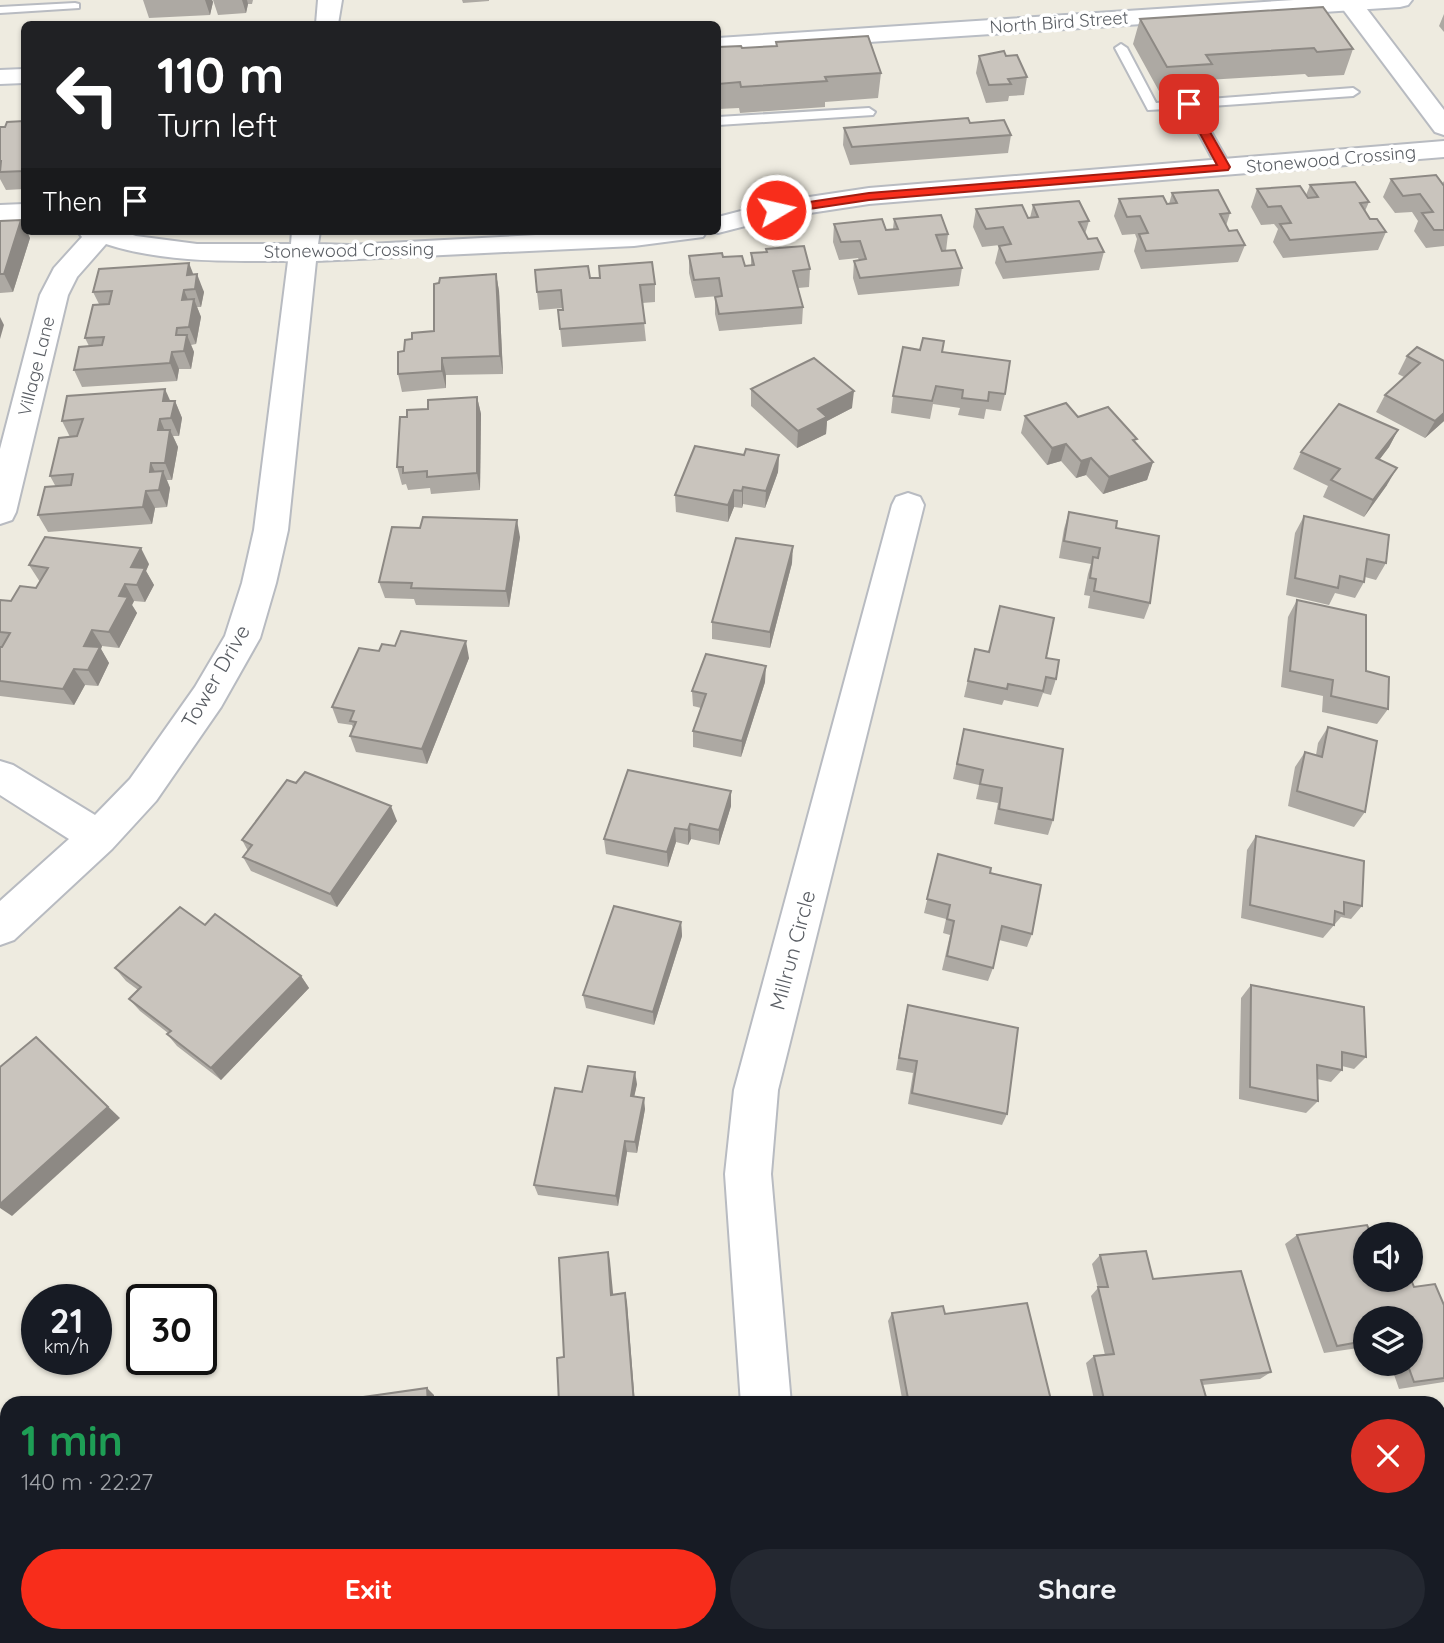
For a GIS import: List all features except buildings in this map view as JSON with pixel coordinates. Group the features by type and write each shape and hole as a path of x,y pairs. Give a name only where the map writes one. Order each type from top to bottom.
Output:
{"street":[{"path":"327,21 330,0"},
{"name":"North Bird Street","path":"721,23 1086,0"},
{"name":"North Bird Street","path":"721,45 1348,1 1400,0"},
{"path":"1348,1 1444,127"},
{"path":"0,59 21,58"},
{"path":"0,77 21,76"},
{"name":"Stonewood Crossing","path":"721,222 869,196 1444,149"},
{"path":"0,213 21,212"},
{"name":"Village Lane","path":"0,512 54,295 64,274 93,235"},
{"name":"Stonewood Crossing","path":"102,235 133,244 197,252 305,242 350,253 634,239 664,235"},
{"name":"Tower Drive","path":"0,927 98,837 143,790 208,697 242,638 259,583 271,530 305,242"},
{"name":"Millrun Circle","path":"765,1396 748,1174 756,1090 908,505"},
{"path":"0,776 98,837"}],"lane":[{"path":"0,10 76,3 68,21"},
{"path":"1121,48 1152,107 1353,92"},
{"path":"1189,104 1224,167"},
{"path":"721,121 869,112"}],"route":[{"path":"776,210 869,196 1224,167 1189,104"}]}
